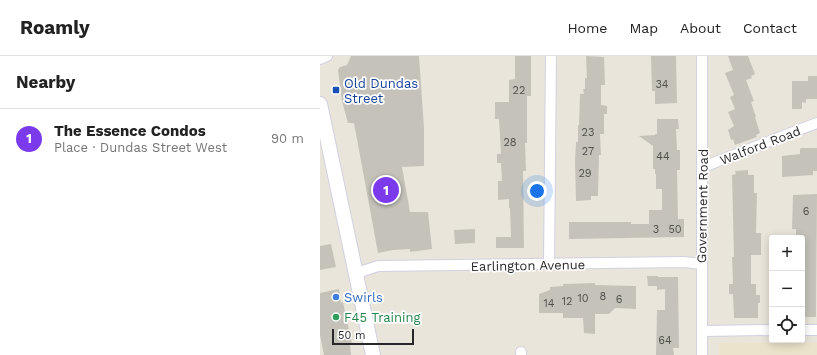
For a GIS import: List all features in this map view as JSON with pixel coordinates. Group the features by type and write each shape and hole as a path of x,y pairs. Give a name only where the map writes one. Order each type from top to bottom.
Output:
{"main road":[{"path":"320,104 357,272 373,355"}],"street":[{"path":"320,59 327,56"},
{"path":"549,264 551,56"},
{"name":"Government Road","path":"702,56 702,355"},
{"name":"Walford Road","path":"703,167 817,123"},
{"name":"Earlington Avenue","path":"357,272 378,266 684,262 701,264"},
{"path":"702,331 769,330"},
{"path":"805,330 817,330"}],"shaded area":[{"path":"719,343 817,343 817,355 719,355"}],"building":[{"path":"351,56 419,56 424,128 424,166 402,167 410,212 428,212 432,249 410,252 410,249 393,250 378,253 354,123 348,123 342,101 338,70 340,67 347,65"},
{"path":"515,56 531,56 531,96 527,96 527,143 525,143 526,171 523,171 524,248 496,248 496,237 511,237 509,199 498,200 498,181 502,181 501,163 497,163 497,154 501,154 499,119 495,119 495,102 509,102 509,80 515,79"},
{"path":"586,56 604,57 605,85 601,85 601,105 607,106 607,114 604,114 604,134 600,134 601,155 599,155 598,196 591,196 591,200 576,201 576,142 578,142 580,94 584,94 583,89 585,89 585,78 587,78"},
{"path":"651,56 676,56 677,103 655,104 655,91 652,91"},
{"path":"728,56 748,56 755,74 751,76 752,78 746,80 754,101 751,102 760,133 756,135 757,137 735,145 733,139 731,140 728,130 734,126 728,112 735,109 730,97 734,95 725,73 733,70"},
{"path":"808,76 817,76 817,99 806,99 806,103 802,102 802,109 792,109 792,81 808,81"},
{"path":"657,119 678,119 679,129 676,129 677,150 680,150 680,170 677,170 678,219 684,219 684,237 569,239 569,222 631,222 631,224 649,224 649,210 662,210 662,189 656,189 656,174 655,169 653,169 653,146 639,136 657,134"},
{"path":"801,148 817,148 817,171 813,171 813,175 782,177 782,156 800,154"},
{"path":"748,170 748,175 754,175 754,193 757,193 756,233 761,233 761,255 751,255 751,284 756,284 756,295 760,295 760,303 758,303 758,318 734,318 733,294 729,294 729,284 733,284 732,257 734,257 732,175 736,174 735,171"},
{"path":"817,194 816,317 805,317 805,235 796,235 796,229 792,229 793,195"},
{"path":"475,229 475,243 455,244 454,230"},
{"path":"331,244 336,267 320,270 320,246"},
{"path":"647,276 678,277 679,348 673,348 674,355 656,355 657,310 665,310 665,289 657,290 657,286 648,286"},
{"path":"595,283 595,285 636,286 636,309 615,308 609,314 595,314 595,334 584,333 583,318 563,318 563,313 539,313 539,294 550,290 550,287 563,286 563,284"},
{"path":"339,289 341,303 343,302 352,344 350,344 351,355 324,355 320,335 320,293"}],"place":[{"name":"Old Dundas Street","path":"336,90"},
{"name":"The Essence Condos","path":"386,190"},
{"name":"Swirls","path":"336,297"},
{"name":"F45 Training","path":"336,317"}]}
